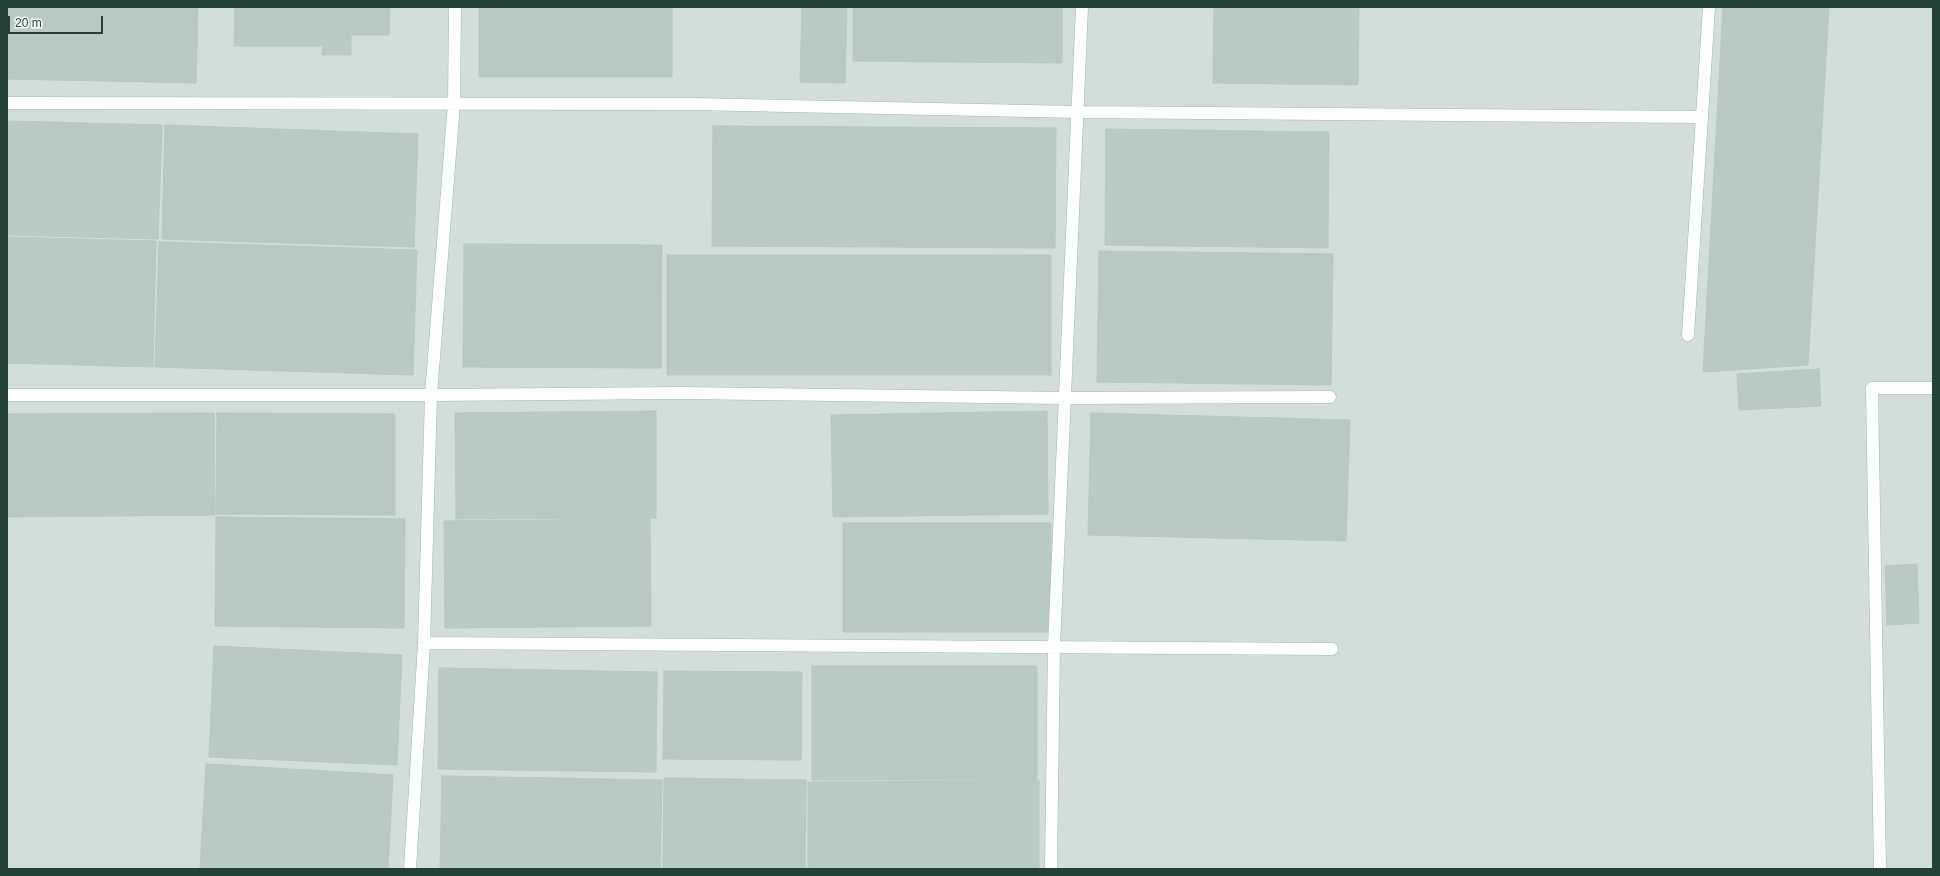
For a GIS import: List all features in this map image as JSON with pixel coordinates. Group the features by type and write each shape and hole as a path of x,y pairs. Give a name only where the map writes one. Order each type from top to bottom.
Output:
{"street":[{"path":"410,869 424,642 431,395 454,103 455,7"},
{"path":"1051,869 1054,646 1082,7"},
{"path":"1688,336 1709,7"},
{"path":"7,103 692,104 1078,112 1702,117"},
{"path":"1880,869 1872,388 1933,388"},
{"path":"7,395 431,395 681,393 1065,398 1330,397"},
{"path":"424,642 1332,649"}],"shaded area":[{"path":"7,7 1933,7 1933,869 7,869"}],"building":[{"path":"7,7 198,7 196,83 7,79"},
{"path":"235,7 390,7 389,35 351,35 351,55 322,55 323,46 234,46"},
{"path":"479,7 672,7 672,77 479,77"},
{"path":"802,7 847,7 845,83 800,82"},
{"path":"853,7 1062,7 1062,63 853,61"},
{"path":"1214,7 1359,7 1358,85 1213,83"},
{"path":"1723,7 1829,7 1808,365 1703,372"},
{"path":"7,121 162,125 158,239 7,235"},
{"path":"165,125 418,134 414,247 162,239"},
{"path":"713,126 1056,128 1055,248 712,246"},
{"path":"1106,129 1329,132 1328,248 1105,245"},
{"path":"7,237 156,241 153,367 7,363"},
{"path":"159,242 417,250 413,375 155,367"},
{"path":"464,244 662,245 661,368 463,367"},
{"path":"1099,251 1333,254 1331,385 1097,382"},
{"path":"667,255 1051,255 1051,375 667,375"},
{"path":"1819,369 1821,406 1739,410 1737,374"},
{"path":"656,411 656,518 456,519 455,413"},
{"path":"1047,411 1048,514 833,517 831,415"},
{"path":"214,413 215,515 7,517 7,414"},
{"path":"217,413 395,414 395,515 216,514"},
{"path":"1091,413 1350,420 1346,541 1088,535"},
{"path":"216,517 405,519 404,628 215,626"},
{"path":"650,519 651,626 445,628 444,521"},
{"path":"843,523 1051,523 1051,632 843,632"},
{"path":"1917,564 1919,623 1887,625 1885,566"},
{"path":"214,646 402,655 397,765 209,757"},
{"path":"812,666 1037,666 1037,780 812,780"},
{"path":"439,668 657,672 656,772 438,769"},
{"path":"664,671 802,672 801,760 663,759"},
{"path":"206,764 393,775 388,869 200,869"},
{"path":"442,776 662,780 660,869 440,869"},
{"path":"664,778 806,780 805,869 663,869"},
{"path":"1039,781 1039,869 808,869 808,782"}]}
